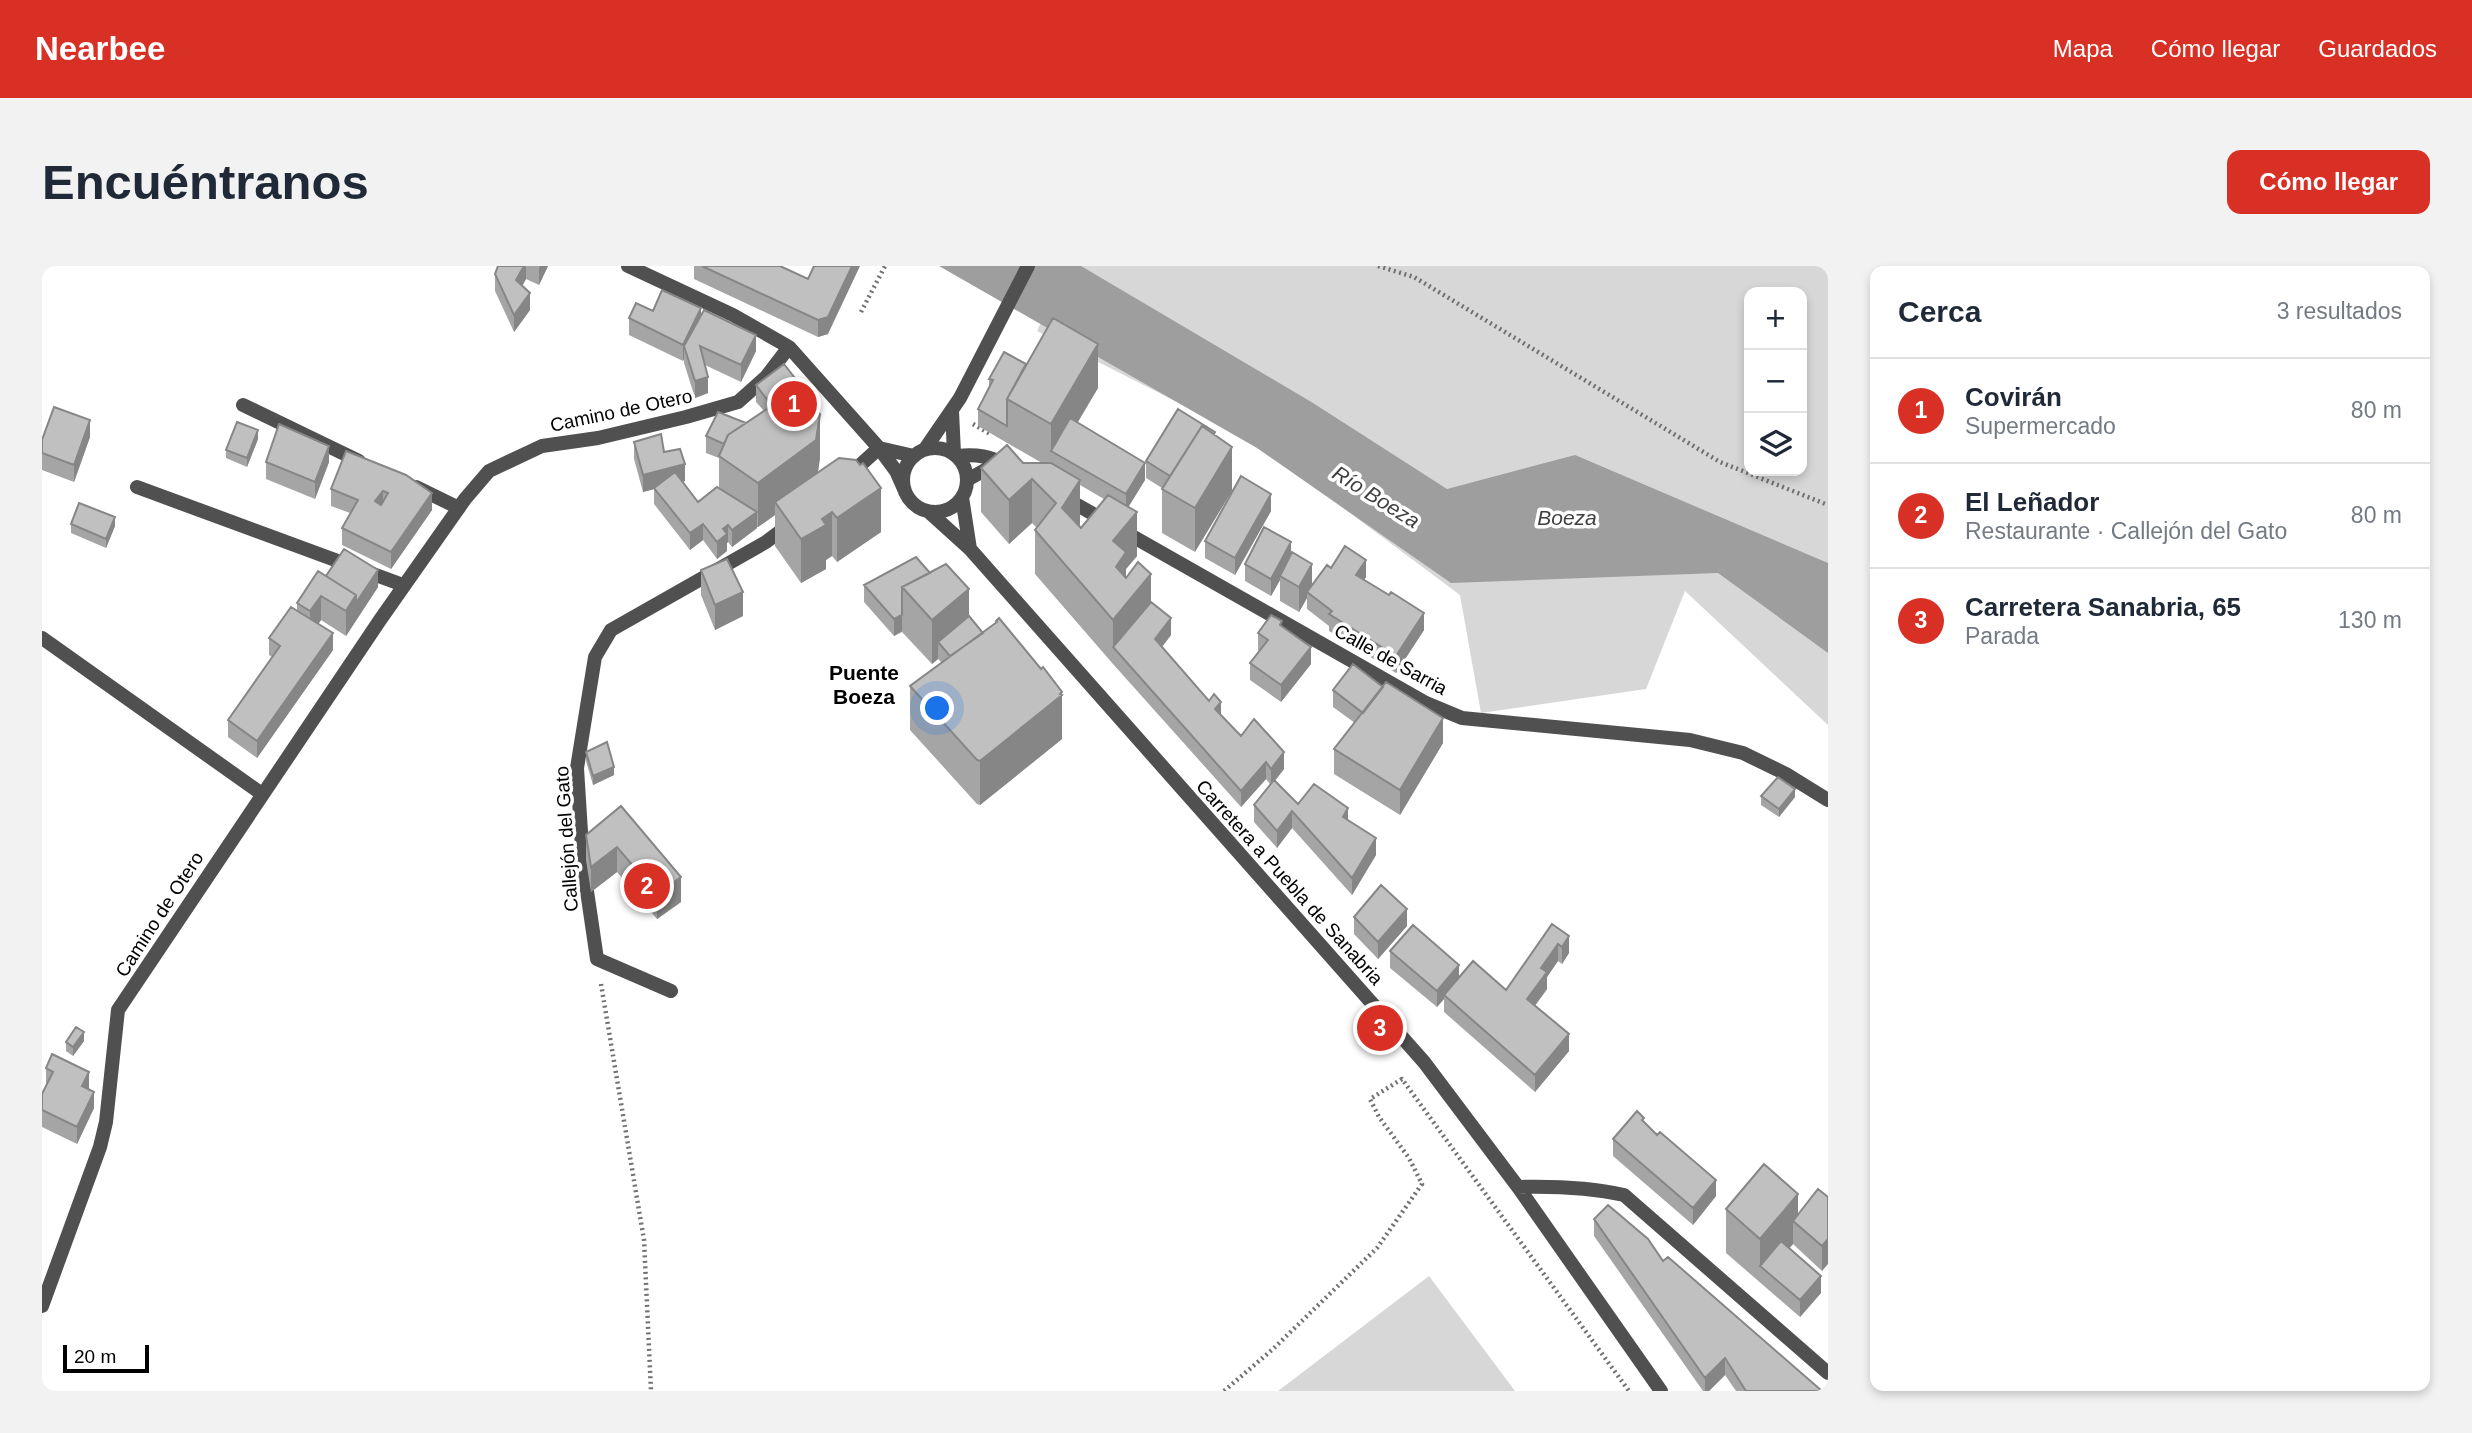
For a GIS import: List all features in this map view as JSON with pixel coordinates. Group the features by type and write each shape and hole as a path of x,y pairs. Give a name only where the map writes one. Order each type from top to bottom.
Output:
{"street":[{"path":"628,266 733,316 789,347 878,448 895,471 911,501 928,511 947,509 962,497"},
{"path":"904,489 904,471 956,405 1028,266"},
{"name":"Camino de Otero","path":"42,1306 100,1147 106,1122 118,1010 403,585 458,508 489,471 542,446 598,439 738,402 766,377 789,347"},
{"path":"243,405 374,468"},
{"path":"955,455 956,405"},
{"path":"830,491 878,448 919,452 940,448 955,455 962,463 967,480 962,497 970,549"},
{"path":"955,455 991,457 1026,476"},
{"path":"967,480 985,470 1007,466"},
{"path":"398,479 458,508"},
{"path":"137,487 403,585"},
{"name":"Calle de Sarria","path":"1048,488 1426,703 1462,718 1690,740 1743,753 1786,774 1828,800"},
{"name":"Carretera a Puebla de Sanabria","path":"928,511 970,549 1424,1062 1518,1187 1661,1391"},
{"name":"Callejón del Gato","path":"597,959 583,864 577,768 595,657 611,630 766,542 798,517"},
{"path":"42,638 262,794"},
{"path":"597,959 671,991"},
{"path":"1518,1187 1559,1185 1599,1189 1624,1195 1828,1373"}],"path":[{"path":"861,312 885,266"},
{"path":"1378,266 1414,277 1720,462 1828,505"},
{"path":"597,959 644,1240 651,1391"},
{"path":"1224,1391 1273,1349 1377,1248 1422,1184 1409,1158 1379,1118 1370,1099 1402,1079 1629,1391"}],"shaded area":[{"path":"1067,266 1828,266 1828,725 1685,591 1646,689 1481,713 1460,595 1252,440 1037,331"},
{"path":"1429,1276 1515,1391 1278,1391"}],"water":[{"name":"Boeza","path":"939,266 1081,266 1313,403 1447,489 1575,455 1828,563 1828,653 1718,573 1451,583 1257,448"}],"building":[{"path":"498,266 524,266 516,280 530,293 514,315 495,274"},
{"path":"702,266 780,266 808,279 814,266 852,266 828,317 818,320"},
{"path":"662,290 701,308 683,345 629,318 636,303 653,311"},
{"path":"704,310 756,335 741,365 700,346 708,377 695,381 684,346"},
{"path":"1053,318 1098,344 1051,424 1007,399"},
{"path":"1004,352 1026,364 1007,399 1007,426 978,409 993,380 989,379"},
{"path":"784,364 815,404 812,406 797,389 772,406 756,385"},
{"path":"797,389 820,414 816,440 758,483 719,456 728,435"},
{"path":"54,407 90,420 74,465 42,453 42,440"},
{"path":"1178,409 1215,432 1214,434 1202,426 1170,476 1146,461"},
{"path":"718,412 746,423 728,435 724,444 706,436"},
{"path":"1070,418 1145,463 1126,494 1051,451"},
{"path":"237,422 258,430 247,458 226,450"},
{"path":"279,424 329,446 315,482 266,462"},
{"path":"1202,426 1232,447 1195,508 1162,489"},
{"path":"661,434 664,452 680,449 685,464 643,475 634,442"},
{"path":"1007,445 1023,463 1051,463 1080,480 1062,508 1081,528 1108,495 1137,512 1113,541 1126,552 1116,567 1126,578 1138,562 1151,574 1113,620 1035,530 1056,503 1032,479 1009,500 981,468"},
{"path":"346,451 406,475 432,493 391,552 342,528 358,500 331,489","holes":["383,491 388,493 381,505 375,501"]},
{"path":"839,458 856,460 860,465 863,463 881,488 837,518 832,512 822,519 826,525 801,539 775,502"},
{"path":"675,472 698,502 717,487 757,512 732,530 728,525 723,529 727,534 717,542 703,524 690,533 654,488"},
{"path":"1241,476 1271,494 1235,558 1205,541"},
{"path":"79,503 115,517 106,539 71,524"},
{"path":"1264,527 1291,542 1271,579 1245,564"},
{"path":"1345,546 1366,560 1356,575 1389,595 1391,592 1424,613 1396,656 1329,614 1332,611 1307,592 1327,565 1331,568"},
{"path":"344,549 378,570 356,603 356,595 326,576"},
{"path":"1292,552 1312,564 1299,587 1280,576"},
{"path":"916,557 930,573 902,587 902,615 894,619 864,585"},
{"path":"727,559 743,592 715,605 701,570"},
{"path":"946,564 969,589 932,620 902,587"},
{"path":"318,571 356,595 346,611 321,596 310,611 297,603"},
{"path":"1151,602 1171,618 1155,639 1209,701 1214,694 1221,702 1215,709 1241,736 1254,719 1284,752 1271,769 1266,762 1241,791 1113,647"},
{"path":"291,607 333,633 257,741 228,720 280,646 269,638"},
{"path":"1271,615 1282,621 1280,625 1311,647 1281,685 1250,663 1268,640 1258,633"},
{"path":"969,616 983,633 950,656 938,642"},
{"path":"999,618 1041,669 1043,667 1062,695 980,761 910,686"},
{"path":"1353,664 1383,687 1363,713 1333,690"},
{"path":"1386,682 1443,718 1400,790 1334,749"},
{"path":"607,742 614,767 593,776 586,752"},
{"path":"1778,777 1795,789 1779,809 1761,796"},
{"path":"1274,780 1298,804 1314,784 1348,808 1343,817 1376,838 1352,878 1292,811 1277,831 1254,805"},
{"path":"621,806 681,877 657,894 617,847 591,867 586,835"},
{"path":"1381,885 1407,909 1378,942 1354,917"},
{"path":"1552,924 1569,936 1562,947 1558,944 1541,968 1547,972 1527,999 1569,1034 1535,1075 1444,995 1473,961 1506,990"},
{"path":"1413,925 1459,965 1437,991 1390,951"},
{"path":"76,1027 84,1032 73,1047 66,1042"},
{"path":"52,1054 89,1072 82,1086 94,1092 77,1127 42,1110 42,1094 53,1072 46,1068"},
{"path":"1637,1111 1657,1135 1660,1132 1716,1180 1693,1208 1613,1139"},
{"path":"1764,1164 1798,1194 1760,1239 1726,1209"},
{"path":"1818,1189 1828,1197 1828,1239 1822,1246 1793,1221"},
{"path":"1608,1205 1648,1239 1663,1261 1668,1257 1822,1391 1746,1391 1725,1358 1705,1378 1594,1219"},
{"path":"1781,1241 1821,1276 1800,1300 1760,1266"}],"place":[{"name":"Covirán","path":"794,404"},
{"name":"El Leñador","path":"647,886"},
{"name":"Carretera Sanabria, 65","path":"1380,1028"}],"district":[{"name":"Puente Boeza","path":"864,685"}],"water label":[{"name":"Río Boeza","path":"1376,497"}]}
